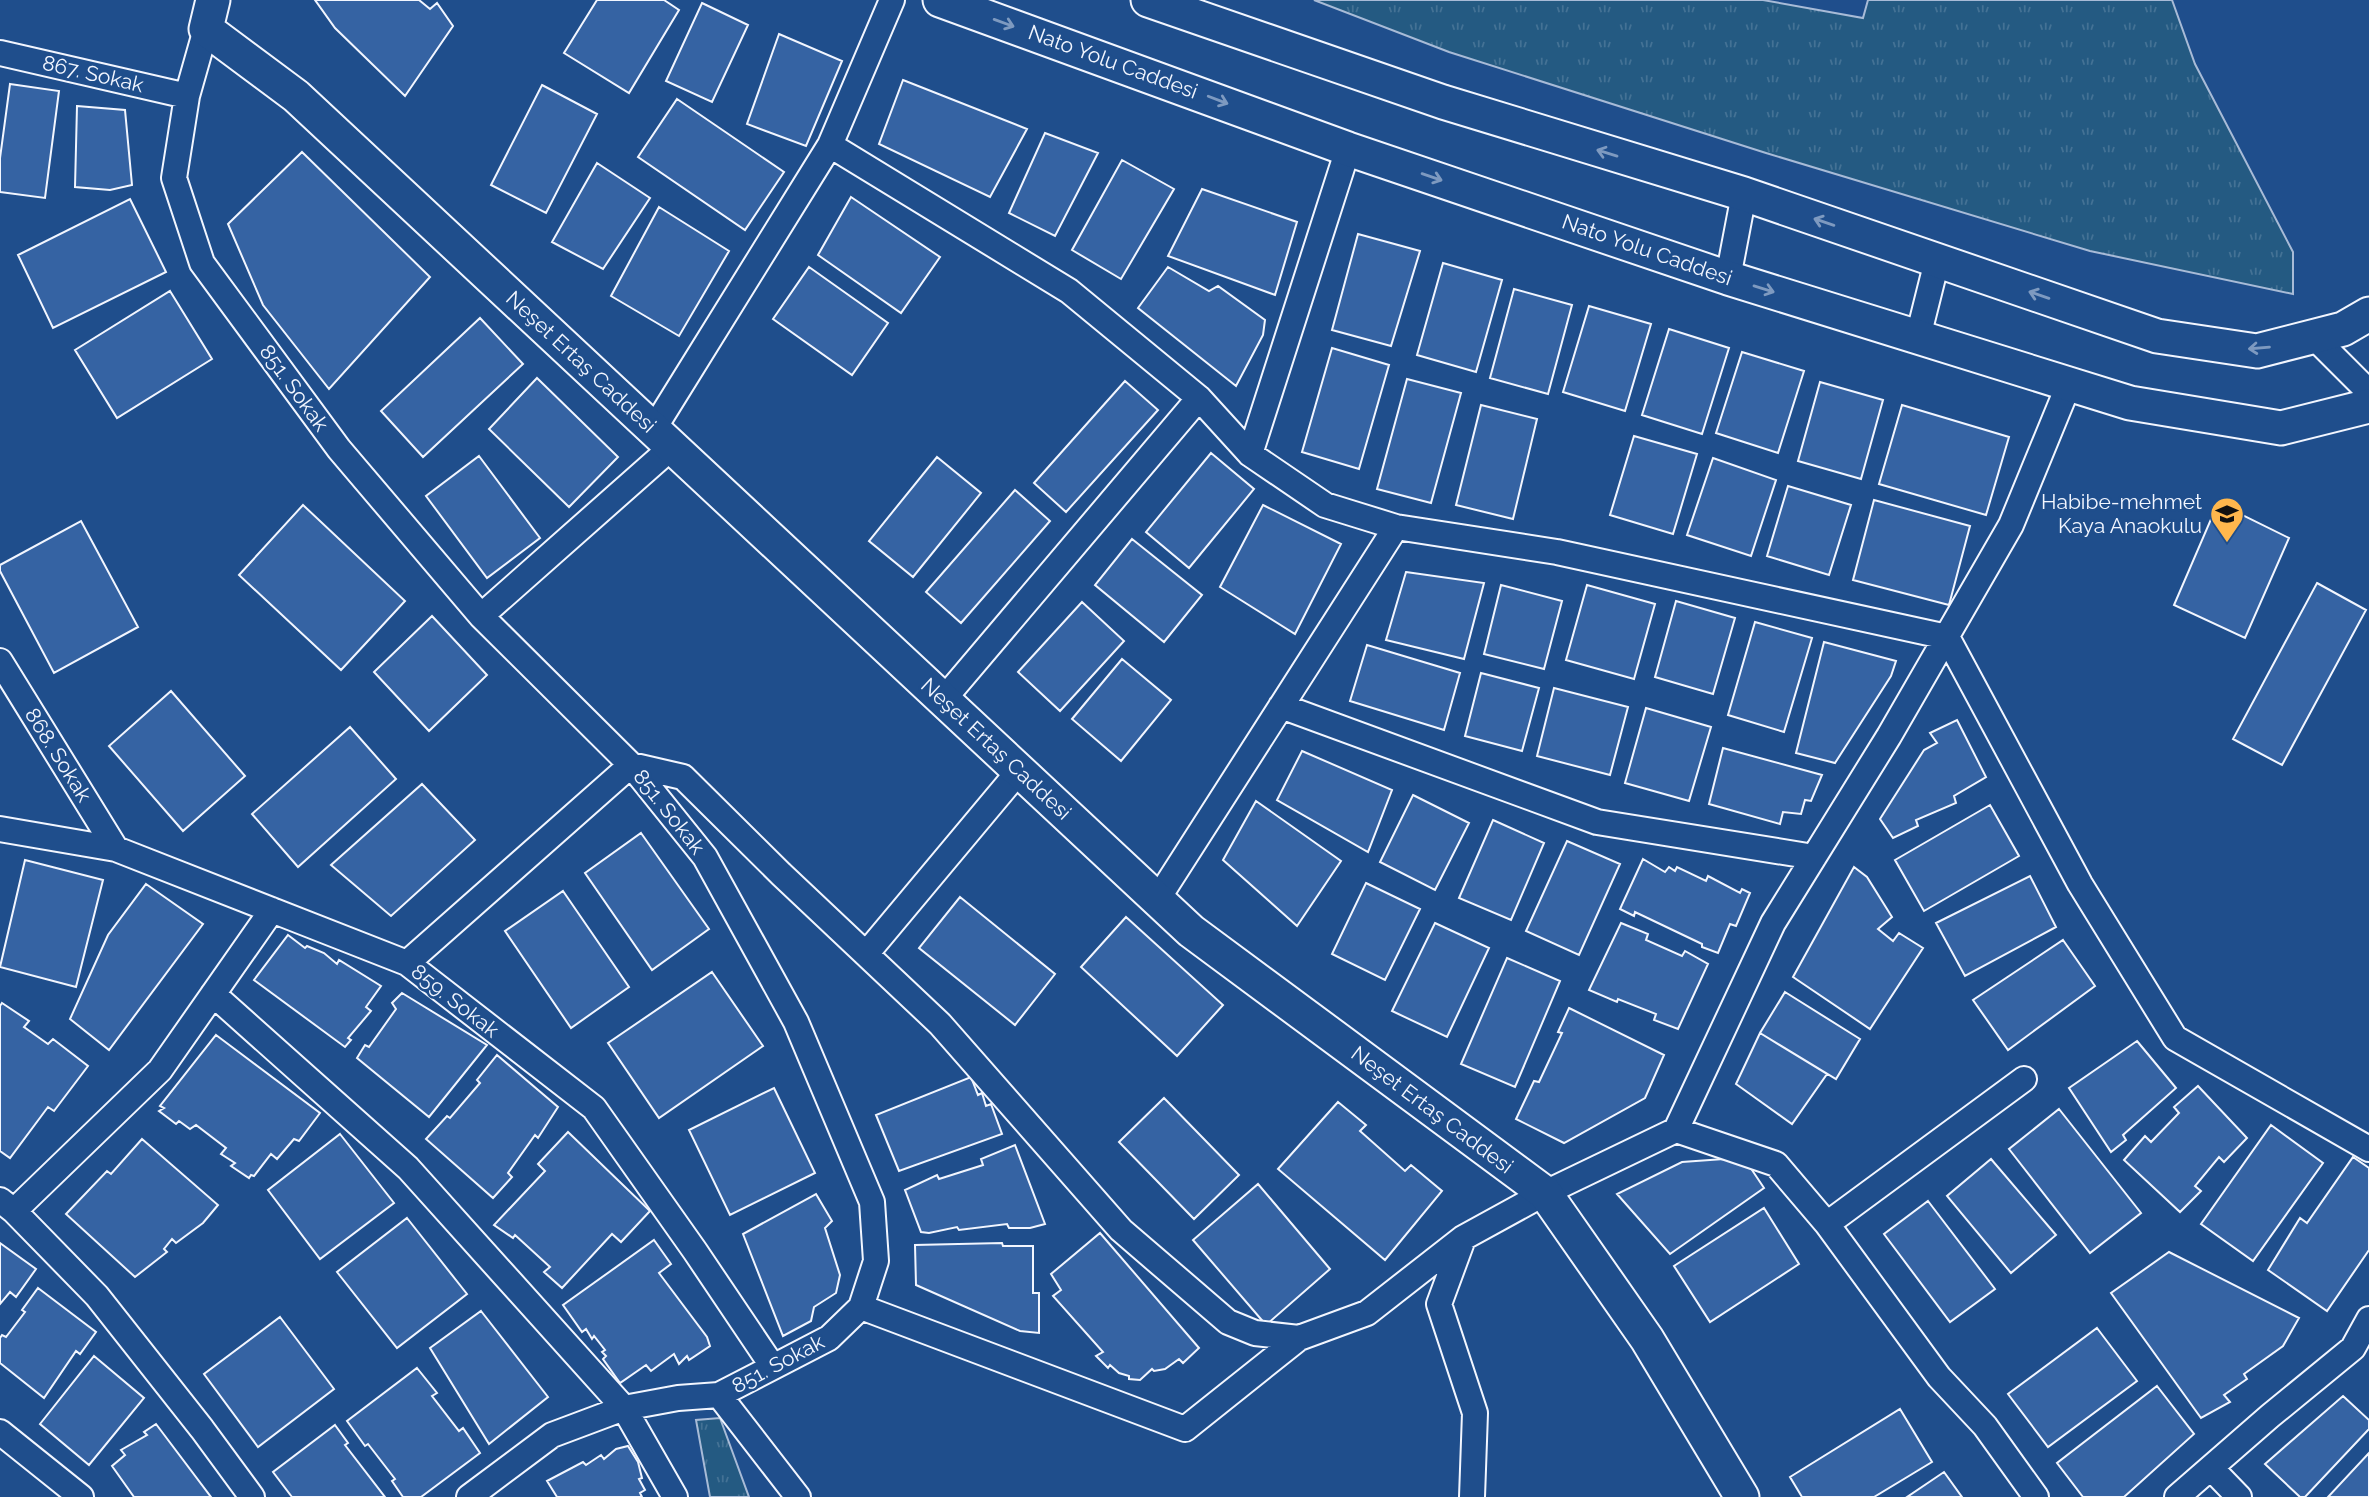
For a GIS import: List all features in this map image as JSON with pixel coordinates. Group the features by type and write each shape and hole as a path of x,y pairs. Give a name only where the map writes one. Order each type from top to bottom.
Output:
{"main road":[{"name":"Nato Yolu Caddesi","path":"940,0 1348,149 1728,278 2130,403 2281,428 2369,406"},
{"path":"1148,0 1443,102 1744,194 2157,336 2257,351 2343,329 2369,314"},
{"name":"Neşet Ertaş Caddesi","path":"210,14 1191,931 1545,1193 1647,1339 1742,1497"}],"street":[{"path":"481,616 663,439 830,145 892,0"},
{"name":"851. Sokak","path":"210,14 187,96 174,178 202,263 339,449 481,616 631,765 705,857 801,1035 872,1202 876,1261 861,1307 829,1338 719,1395 678,1398 624,1408 552,1435 469,1497"},
{"name":"867. Sokak","path":"0,53 187,96"},
{"path":"830,145 1069,291 1199,398 1250,454 1325,505 1396,527 1556,552 1947,637 2080,884 2175,1038 2369,1149"},
{"path":"1250,454 1348,149"},
{"path":"1728,278 1744,194"},
{"path":"1918,337 1937,261"},
{"path":"2314,337 2369,391"},
{"path":"861,1307 1185,1430 1298,1338 1367,1313 1463,1238 1545,1193 1676,1130 1773,923 1889,736 2011,525 2069,384"},
{"path":"943,700 1199,398"},
{"path":"1157,900 1396,527"},
{"name":"868. Sokak","path":"0,661 116,849"},
{"path":"1281,706 1597,822 1814,857"},
{"path":"407,963 631,765 683,778 940,1024 1121,1230 1227,1322 1255,1333 1298,1338"},
{"path":"866,954 1019,771"},
{"name":"859. Sokak","path":"0,829 116,849 407,963 594,1108 773,1367"},
{"path":"252,1497 97,1296 7,1205 160,1070 272,910"},
{"path":"213,994 408,1168 624,1408 676,1497"},
{"path":"1827,1224 2024,1079"},
{"path":"1676,1130 1776,1164 1827,1224 1939,1377 1985,1426 2036,1497"},
{"path":"1463,1238 1439,1304 1475,1413 1472,1497"},
{"path":"2177,1497 2353,1348 2369,1318"},
{"path":"719,1395 798,1497"},
{"path":"0,1432 81,1497"},
{"path":"2211,1468 2239,1497"}],"green space":[{"path":"1314,0 1763,0 1863,18 1868,0 2172,0 2195,64 2293,252 2293,294 2090,251 1766,153 1449,52"},
{"path":"720,1418 749,1497 710,1497 696,1420"}],"building":[{"path":"315,0 419,0 430,9 437,3 453,26 405,96 335,28"},
{"path":"597,0 664,0 679,10 629,93 564,53"},
{"path":"702,3 748,25 712,102 666,81"},
{"path":"779,34 842,61 806,146 747,124"},
{"path":"903,80 1027,129 990,197 879,144"},
{"path":"10,84 59,91 45,198 0,192 0,158"},
{"path":"542,85 597,114 546,213 491,185"},
{"path":"677,99 784,172 745,230 638,157"},
{"path":"77,106 125,110 132,185 110,190 75,187"},
{"path":"1045,133 1098,153 1055,236 1009,213"},
{"path":"302,152 430,277 329,389 263,305 228,224"},
{"path":"1122,160 1174,189 1121,279 1072,250"},
{"path":"597,163 650,198 603,269 552,242"},
{"path":"1202,189 1297,222 1275,295 1168,256"},
{"path":"851,197 940,257 901,313 818,255"},
{"path":"130,199 166,272 53,328 18,255"},
{"path":"659,207 729,251 679,336 611,296"},
{"path":"1358,234 1420,251 1391,346 1332,330"},
{"path":"1443,263 1502,280 1476,372 1417,355"},
{"path":"809,267 888,323 852,375 773,319"},
{"path":"1168,267 1209,291 1218,286 1265,320 1263,335 1236,386 1138,308"},
{"path":"1514,289 1572,305 1548,394 1490,378"},
{"path":"170,291 212,359 117,418 75,350"},
{"path":"1589,306 1651,324 1625,411 1563,392"},
{"path":"480,318 523,364 423,457 381,411"},
{"path":"1669,329 1729,348 1702,434 1642,415"},
{"path":"1332,348 1389,365 1359,469 1302,452"},
{"path":"1742,352 1804,371 1778,453 1716,433"},
{"path":"537,378 618,457 569,507 489,429"},
{"path":"1407,379 1461,393 1431,503 1377,489"},
{"path":"1125,381 1158,410 1066,512 1034,483"},
{"path":"1820,382 1883,400 1861,479 1798,461"},
{"path":"1481,405 1537,419 1513,519 1456,505"},
{"path":"1902,405 2009,437 1986,515 1879,484"},
{"path":"1634,436 1697,454 1673,534 1610,515"},
{"path":"1211,453 1254,489 1189,568 1146,532"},
{"path":"479,456 540,538 487,578 426,496"},
{"path":"937,457 981,493 913,577 869,541"},
{"path":"1713,458 1776,480 1751,556 1687,535"},
{"path":"1788,486 1851,505 1829,575 1767,556"},
{"path":"1015,490 1050,521 961,623 926,592"},
{"path":"1874,500 1970,526 1949,605 1853,580"},
{"path":"2218,503 2289,538 2245,638 2174,605"},
{"path":"303,505 405,601 341,670 239,575"},
{"path":"1263,505 1341,544 1295,634 1220,587"},
{"path":"81,521 138,627 54,673 0,571 0,565"},
{"path":"1132,539 1202,595 1164,642 1095,585"},
{"path":"1406,572 1484,583 1464,659 1386,640"},
{"path":"2317,583 2366,610 2282,765 2233,739"},
{"path":"1501,585 1562,601 1544,669 1484,654"},
{"path":"1587,585 1655,604 1634,679 1566,660"},
{"path":"1676,601 1735,618 1713,694 1655,677"},
{"path":"1082,602 1124,641 1060,711 1018,672"},
{"path":"432,616 487,675 429,731 374,672"},
{"path":"1755,622 1812,638 1784,732 1728,715"},
{"path":"1824,642 1896,661 1891,676 1835,763 1796,753"},
{"path":"1367,645 1460,673 1444,730 1350,701"},
{"path":"1122,659 1171,700 1121,761 1072,719"},
{"path":"1481,673 1539,688 1522,751 1465,736"},
{"path":"1554,688 1628,707 1610,775 1537,756"},
{"path":"171,691 245,776 183,831 109,746"},
{"path":"1646,708 1711,727 1689,801 1625,783"},
{"path":"1957,720 1986,777 1954,796 1956,803 1916,820 1918,826 1893,838 1880,819 1924,750 1937,743 1930,733"},
{"path":"350,727 396,779 298,867 252,814"},
{"path":"1723,748 1822,775 1811,801 1805,800 1801,814 1783,812 1780,824 1709,804"},
{"path":"1302,751 1392,790 1368,852 1277,800"},
{"path":"422,784 475,840 391,916 331,865"},
{"path":"1413,795 1469,823 1435,890 1380,862"},
{"path":"1256,801 1341,861 1297,926 1223,860"},
{"path":"1990,805 2019,856 1924,911 1895,860"},
{"path":"1493,820 1544,843 1511,920 1459,898"},
{"path":"641,833 709,929 652,970 585,873"},
{"path":"1567,841 1620,864 1579,955 1526,931"},
{"path":"1643,859 1665,872 1669,867 1675,871 1677,867 1706,881 1708,876 1740,893 1742,889 1750,893 1736,926 1730,924 1718,953 1635,912 1634,916 1620,909"},
{"path":"25,860 103,880 76,987 0,967"},
{"path":"1854,867 1867,877 1892,917 1878,929 1893,941 1899,933 1923,948 1870,1029 1793,977"},
{"path":"2030,876 2056,927 1965,976 1936,923"},
{"path":"1366,883 1420,909 1385,980 1332,954"},
{"path":"146,884 203,924 109,1050 70,1019 108,935"},
{"path":"563,891 629,987 571,1028 505,931"},
{"path":"960,897 1055,974 1015,1025 919,948"},
{"path":"1126,917 1223,1005 1177,1056 1081,967"},
{"path":"1435,923 1489,948 1447,1037 1392,1011"},
{"path":"1621,923 1648,934 1646,940 1682,956 1685,951 1708,964 1678,1029 1654,1020 1656,1014 1589,990"},
{"path":"288,935 305,948 307,946 324,953 337,964 339,960 381,986 366,1007 371,1011 348,1038 351,1040 345,1047 254,980"},
{"path":"2063,940 2095,986 2008,1050 1973,1000"},
{"path":"1507,958 1560,981 1515,1087 1461,1064"},
{"path":"712,972 763,1046 659,1118 608,1043"},
{"path":"1785,992 1860,1039 1836,1079 1760,1033"},
{"path":"402,993 487,1045 429,1117 357,1058 365,1045 369,1047 396,1009 392,1003"},
{"path":"2,1003 29,1021 24,1027 48,1044 53,1039 88,1066 54,1111 48,1107 10,1158 0,1151"},
{"path":"1569,1008 1664,1055 1645,1098 1564,1143 1516,1119 1534,1081 1539,1082 1562,1033 1558,1032"},
{"path":"1760,1033 1827,1074 1792,1124 1736,1084"},
{"path":"216,1035 320,1113 299,1141 294,1139 277,1159 271,1154 254,1176 249,1178 231,1166 235,1163 221,1154 226,1148 196,1125 190,1129 179,1121 176,1124 159,1111 164,1108 160,1106"},
{"path":"2137,1041 2176,1088 2123,1135 2126,1140 2111,1152 2069,1088"},
{"path":"497,1055 558,1107 538,1138 535,1135 508,1173 512,1177 493,1198 426,1139 447,1116 450,1118 480,1083 477,1080"},
{"path":"971,1077 978,1095 982,1093 986,1106 991,1104 1002,1134 899,1171 876,1115"},
{"path":"2198,1086 2247,1138 2224,1162 2219,1157 2195,1186 2201,1191 2180,1212 2124,1160 2145,1136 2151,1142 2179,1113 2174,1107"},
{"path":"774,1088 815,1173 730,1215 689,1130"},
{"path":"1164,1098 1239,1175 1194,1219 1119,1142"},
{"path":"1338,1102 1366,1125 1360,1131 1405,1171 1411,1165 1442,1191 1385,1260 1278,1169"},
{"path":"2059,1109 2141,1213 2090,1253 2009,1149"},
{"path":"2271,1125 2323,1163 2253,1261 2201,1224"},
{"path":"568,1132 650,1211 621,1242 612,1234 562,1288 544,1272 550,1267 515,1235 513,1238 494,1225 545,1171 538,1164"},
{"path":"340,1134 394,1203 320,1259 268,1190"},
{"path":"142,1139 218,1205 203,1223 176,1243 172,1239 164,1249 167,1252 135,1277 66,1214 107,1171 111,1174"},
{"path":"1015,1145 1045,1224 1030,1228 1009,1228 1007,1224 921,1232 905,1190 937,1175 939,1179 983,1165 981,1159"},
{"path":"2353,1157 2369,1168 2369,1250 2327,1311 2268,1270 2300,1218 2307,1223"},
{"path":"1724,1159 1750,1167 1764,1188 1670,1254 1617,1194 1682,1162"},
{"path":"1991,1159 2056,1235 2011,1273 1947,1196"},
{"path":"1258,1184 1330,1269 1266,1325 1193,1240"},
{"path":"816,1194 832,1221 825,1228 840,1275 836,1293 814,1307 811,1321 783,1336 743,1234"},
{"path":"1928,1201 1995,1289 1950,1322 1884,1234"},
{"path":"1764,1208 1799,1264 1710,1322 1674,1266"},
{"path":"407,1218 467,1294 397,1348 337,1272"},
{"path":"1100,1233 1199,1348 1183,1363 1179,1359 1165,1369 1152,1369 1140,1380 1129,1379 1129,1376 1119,1373 1110,1365 1108,1368 1096,1356 1103,1352 1053,1296 1061,1290 1051,1274"},
{"path":"654,1240 671,1264 659,1273 707,1337 710,1346 689,1360 687,1356 679,1364 674,1354 651,1371 646,1365 620,1383 603,1359 606,1356 602,1352 605,1350 594,1336 592,1339 586,1329 582,1332 563,1305"},
{"path":"0,1243 36,1269 16,1297 10,1292 0,1304"},
{"path":"1002,1243 1003,1246 1033,1246 1033,1293 1039,1293 1039,1333 1020,1331 916,1285 915,1245"},
{"path":"2169,1252 2299,1318 2283,1346 2244,1374 2247,1379 2224,1395 2230,1402 2201,1418 2111,1293"},
{"path":"38,1288 96,1332 80,1354 76,1351 44,1398 0,1363 0,1338 2,1335 6,1337 25,1312 22,1310"},
{"path":"481,1311 548,1397 489,1444 430,1348"},
{"path":"280,1317 334,1389 258,1447 204,1374"},
{"path":"2097,1328 2137,1381 2048,1447 2008,1394"},
{"path":"94,1356 144,1398 89,1465 40,1424"},
{"path":"417,1368 437,1393 432,1396 459,1431 463,1428 480,1453 421,1497 403,1497 392,1481 395,1479 347,1421"},
{"path":"2157,1386 2194,1434 2124,1497 2083,1497 2057,1463"},
{"path":"2343,1396 2369,1420 2369,1429 2305,1497 2300,1497 2265,1464"},
{"path":"1900,1409 1932,1462 1874,1497 1802,1497 1790,1477"},
{"path":"156,1424 211,1497 134,1497 112,1466 125,1455 121,1450 147,1435 144,1432"},
{"path":"335,1425 348,1443 345,1445 385,1497 292,1497 273,1472"},
{"path":"628,1446 638,1462 642,1478 639,1479 645,1490 640,1493 642,1497 557,1497 547,1481 583,1462 586,1465 601,1455 604,1459 616,1449"},
{"path":"2369,1453 2369,1497 2328,1497"},
{"path":"1944,1472 1962,1497 1907,1497"}],"place":[{"name":"Habibe-mehmet Kaya Anaokulu","path":"2227,544"}]}
